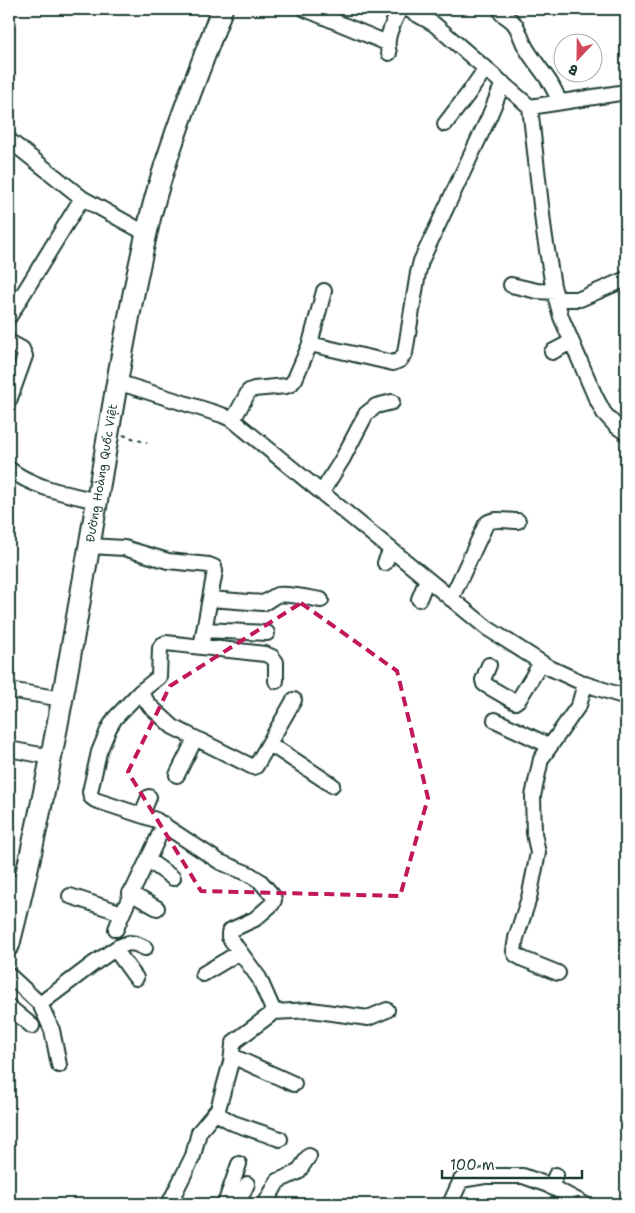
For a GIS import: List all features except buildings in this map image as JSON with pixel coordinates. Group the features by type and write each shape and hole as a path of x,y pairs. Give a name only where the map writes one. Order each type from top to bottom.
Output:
{"highway":[{"name":"Đường Hoàng Quốc Việt","path":"9,945 16,884 51,757 90,546 117,382 147,234 173,139 222,9"}],"street":[{"path":"305,9 388,48 400,9"},
{"path":"407,9 434,24 530,106 544,232 555,295 561,317 595,396 604,412 616,426 626,433"},
{"path":"502,14 513,21 519,28 527,49 554,86 560,102"},
{"path":"445,124 486,68"},
{"path":"310,344 393,363 403,357 407,346 421,261 503,83"},
{"path":"530,106 626,92"},
{"path":"9,140 82,198 147,234"},
{"path":"9,317 82,198"},
{"path":"511,285 580,299 626,279"},
{"path":"233,420 249,391 286,386 295,379 310,344 324,291"},
{"path":"9,342 22,349 25,356 9,401"},
{"path":"552,352 571,342"},
{"path":"117,382 233,420 487,628 541,663 586,684 626,697"},
{"path":"322,492 343,458 366,414 380,404 392,402"},
{"path":"9,469 38,485 63,494 97,501"},
{"path":"451,599 486,524 494,520 518,521"},
{"path":"90,546 124,548 168,561 214,567 215,571 201,647"},
{"path":"385,563 391,549"},
{"path":"419,599 428,579"},
{"path":"210,599 263,603 274,596 281,595 321,600"},
{"path":"204,630 267,633"},
{"path":"274,1012 259,978 229,937 231,930 260,916 272,904 273,896 254,877 220,862 164,824 142,814 95,800 91,797 90,792 103,740 115,718 140,692 159,677 160,648 162,644 265,654 272,657 276,662 276,681"},
{"path":"489,665 482,680 484,684 515,702 519,699 541,663"},
{"path":"558,973 523,959 516,955 514,951 516,938 529,898 538,853 534,833 533,796 541,759 578,705 586,684"},
{"path":"9,690 62,699"},
{"path":"140,692 150,706 173,727 253,766 256,766 270,744 294,700"},
{"path":"495,720 550,746"},
{"path":"177,775 195,739"},
{"path":"270,744 332,785"},
{"path":"9,749 51,757"},
{"path":"142,814 149,797"},
{"path":"116,929 130,893 148,860 164,824"},
{"path":"148,860 174,878"},
{"path":"130,893 157,908"},
{"path":"70,896 122,913"},
{"path":"40,1004 115,949 128,943 145,948"},
{"path":"115,949 136,978"},
{"path":"203,974 240,952"},
{"path":"9,975 40,1004 52,1030 59,1065"},
{"path":"9,1007 32,1026"},
{"path":"169,1204 193,1156 199,1132 216,1113 235,1042 274,1012 311,1010 368,1018 386,1010"},
{"path":"232,1056 294,1084"},
{"path":"216,1113 233,1123 280,1139"},
{"path":"265,1204 278,1181 298,1172 309,1156"},
{"path":"225,1204 239,1164"},
{"path":"450,1204 458,1184 465,1178 485,1176 523,1176 553,1181 562,1199 584,1204"},
{"path":"232,1204 239,1204 247,1184"}],"path":[{"path":"109,430 147,443"}],"highlighted area":[{"path":"301,603 397,671 428,798 400,896 201,891 128,772 170,686"}]}
